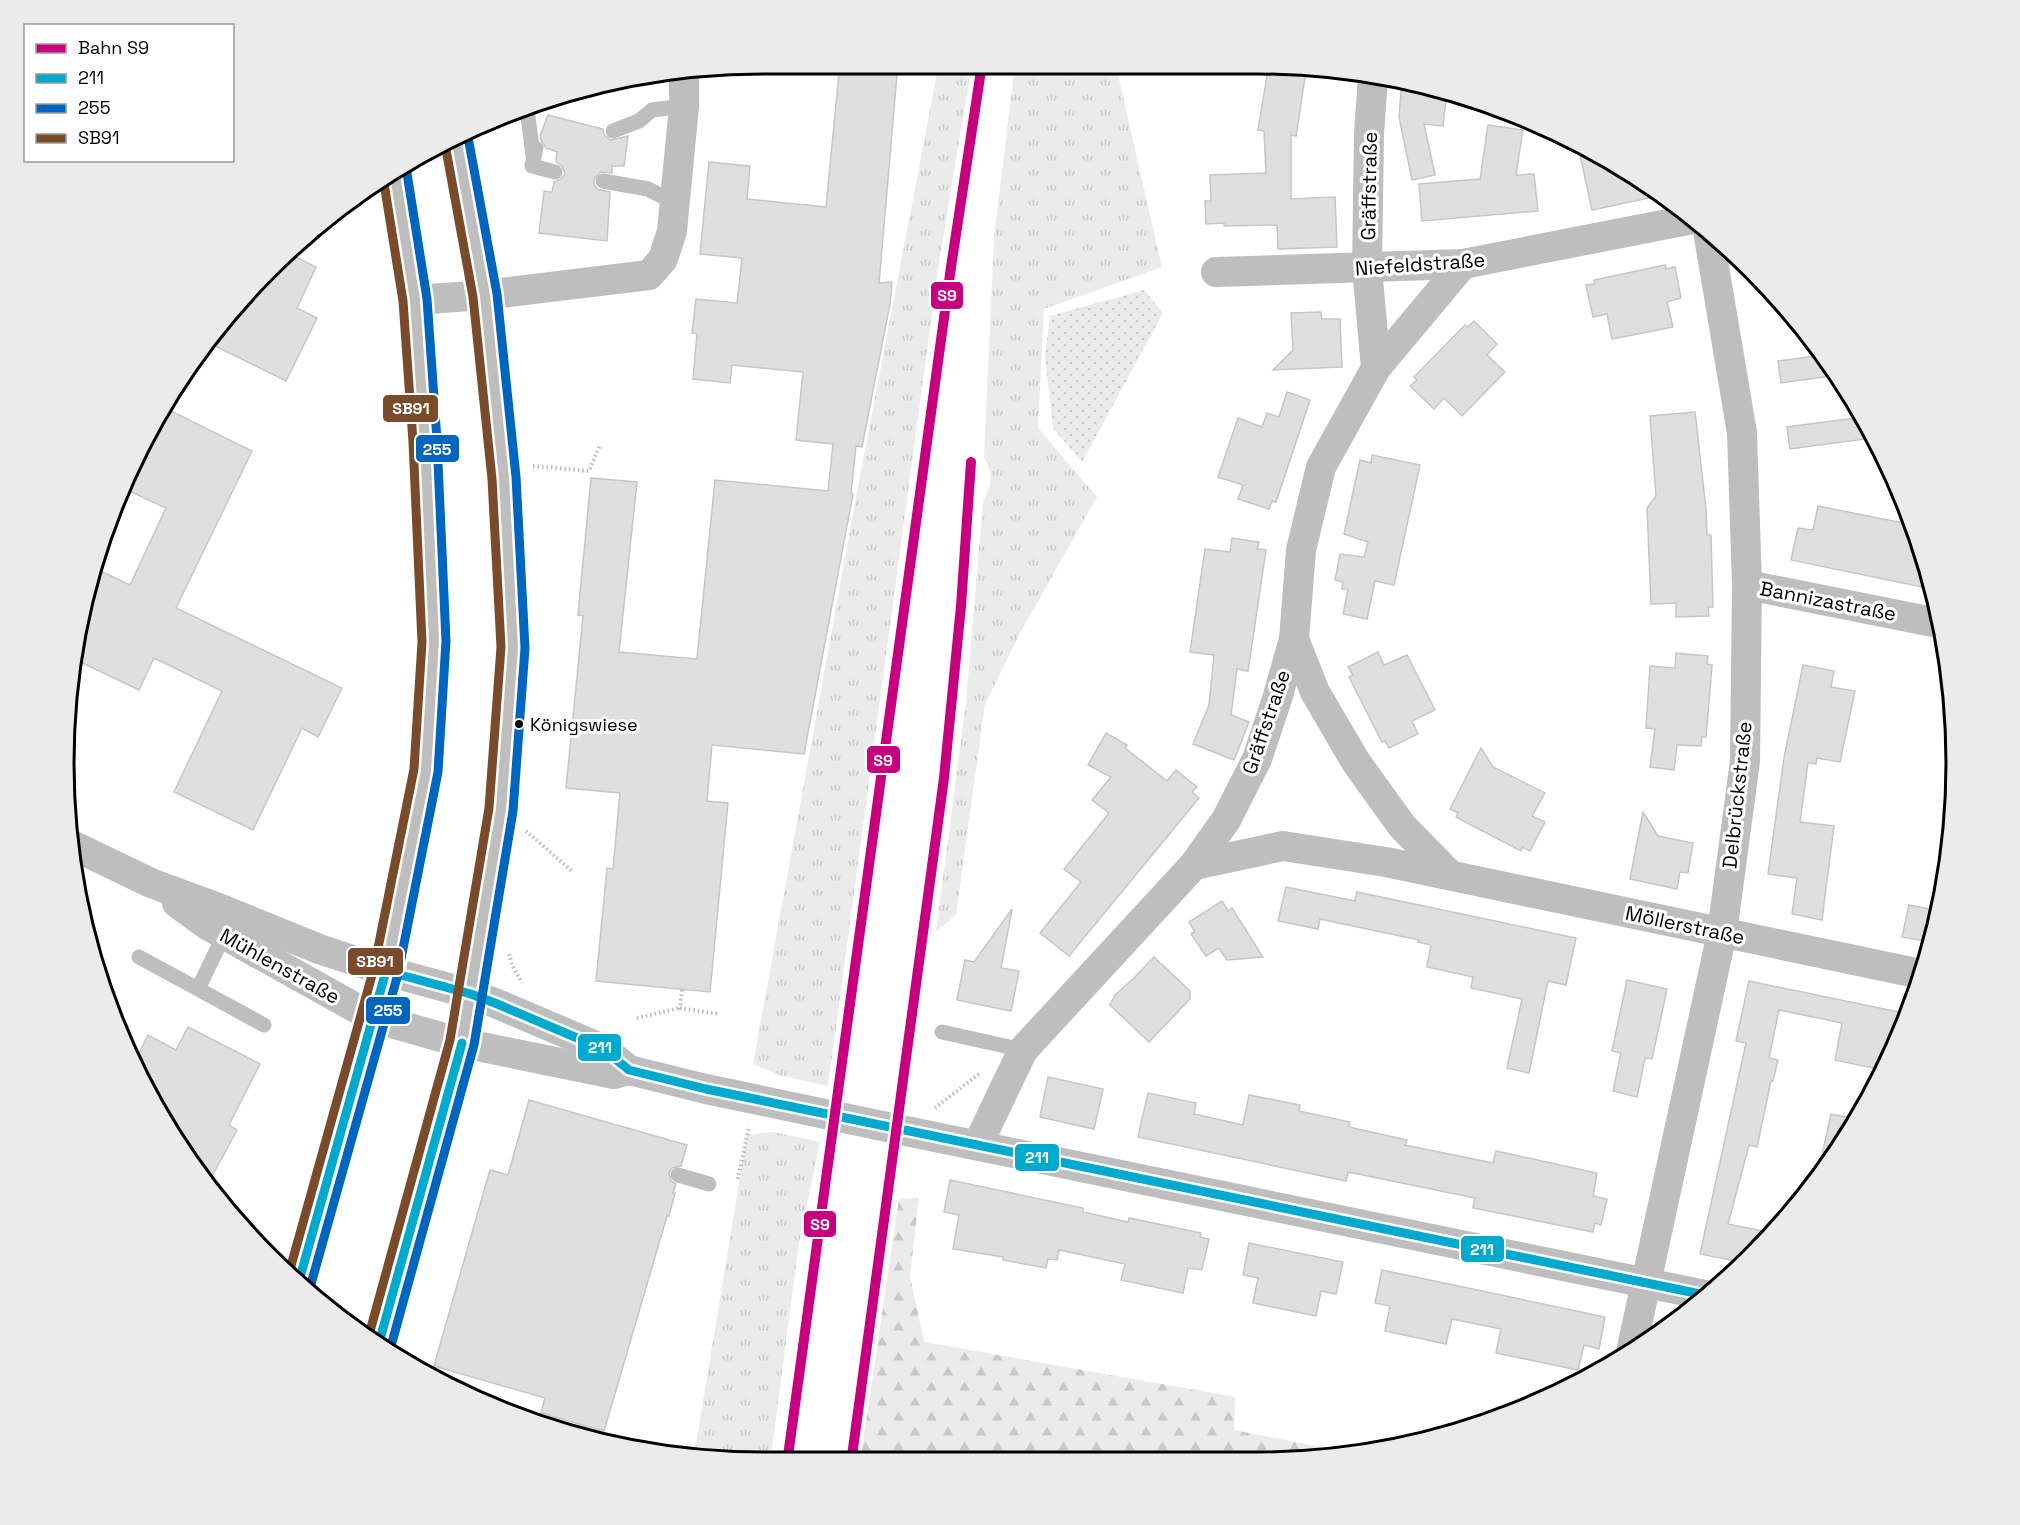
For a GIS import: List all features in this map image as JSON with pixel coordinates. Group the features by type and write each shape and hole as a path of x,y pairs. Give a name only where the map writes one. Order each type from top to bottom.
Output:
{"main road":[{"path":"382,1336 462,1043 501,809 513,647 504,478 485,295 457,145"},
{"path":"301,1274 386,971 426,771 434,642 425,441 415,300 396,180"}],"street":[{"path":"415,300 485,295 649,275 663,259 672,231 684,106 684,78"},
{"name":"Gräffstraße","path":"1372,84 1369,134 1367,268 1376,368"},
{"name":"Niefeldstraße","path":"1216,272 1463,264 1683,221"},
{"name":"Delbrückstraße","path":"1633,1340 1722,933 1745,761 1747,585 1742,433 1709,241"},
{"name":"Gräffstraße","path":"978,1144 1023,1050 1194,865 1226,820 1257,759 1294,639 1301,550 1321,468 1376,368 1463,264"},
{"name":"Bannizastraße","path":"1747,585 1932,622"},
{"path":"1294,639 1315,692 1356,762 1402,826 1450,875"},
{"name":"Möllerstraße","path":"1194,865 1283,846 1386,862 1913,972"},
{"name":"Mühlenstraße","path":"79,848 151,883 319,949 386,971 471,994 603,1050 629,1070 906,1131 1697,1293"},
{"name":"Mühlenstraße","path":"151,883 207,926 374,1018 462,1043 614,1074 629,1070"}],"lane":[{"path":"613,131 639,121 652,110 684,106"},
{"path":"528,115 535,150 532,166 555,172"},
{"path":"603,181 648,189 675,203"},
{"path":"198,989 224,935"},
{"path":"139,957 264,1025"},
{"path":"942,1032 1023,1050"},
{"path":"678,1176 709,1184"}],"path":[{"path":"504,478 533,466 589,471 600,445"},
{"path":"501,809 573,872"},
{"path":"680,1008 682,990"},
{"path":"637,1018 680,1008 718,1014"},
{"path":"906,1131 982,1072"},
{"path":"738,1179 755,1099"}],"green space":[{"path":"937,74 970,74 939,262 828,1086 782,1076 753,1064 857,492"},
{"path":"1014,74 1118,74 1162,267 1044,309 1038,428 1097,497 1020,633 985,704 956,915 936,932 966,702 983,502 991,479 984,456 994,238"},
{"path":"1144,290 1163,313 1082,462 1053,428 1045,357 1050,316"},
{"path":"774,1132 820,1142 799,1243 772,1451 695,1448 747,1135"},
{"path":"919,1198 910,1276 924,1342 1235,1397 1234,1430 1325,1448 1258,1451 862,1451 899,1199"}],"building":[{"path":"839,74 897,74 879,283 892,282 890,304 862,447 856,446 851,493 853,494 804,754 712,745 707,801 728,803 710,992 596,981 607,868 613,869 620,793 566,788 583,616 578,615 591,478 637,482 619,652 697,659 715,480 828,491 833,444 796,440 803,372 732,365 730,383 693,379 697,334 692,333 696,299 737,303 742,258 700,254 709,162 750,166 747,199 826,207"},
{"path":"1267,74 1305,75 1296,136 1291,135 1291,199 1335,197 1337,247 1278,249 1277,225 1206,224 1205,201 1211,201 1210,175 1266,173 1264,131 1258,130"},
{"path":"1401,89 1446,100 1443,126 1424,124 1435,175 1412,180 1399,117"},
{"path":"548,115 603,129 604,135 611,140 628,136 624,166 612,166 612,173 600,172 594,179 597,189 610,192 607,241 539,233 544,191 552,192 554,182 565,174 562,166 556,162 557,152 546,148 541,140 540,136"},
{"path":"1488,125 1523,130 1516,175 1534,174 1538,211 1422,221 1419,184 1480,179"},
{"path":"1580,154 1649,196 1649,198 1592,210"},
{"path":"295,256 316,267 297,308 317,318 286,381 214,346 244,308"},
{"path":"1665,265 1666,269 1675,267 1681,298 1667,302 1673,327 1612,339 1607,314 1593,317 1586,285 1595,284 1594,280"},
{"path":"1321,312 1322,319 1340,319 1342,367 1273,370 1293,350 1291,313"},
{"path":"1474,321 1497,344 1487,355 1505,372 1462,416 1444,398 1434,409 1410,386 1417,380 1414,377 1465,325 1468,327"},
{"path":"1813,356 1828,377 1781,383 1778,361"},
{"path":"1287,392 1310,400 1276,502 1272,501 1269,509 1238,499 1243,485 1218,477 1238,418 1262,427 1267,413 1279,417"},
{"path":"171,411 252,451 176,608 342,688 318,737 302,728 253,830 174,792 222,691 154,658 139,690 81,662 101,571 130,585 166,508 130,491"},
{"path":"1695,412 1707,535 1711,535 1713,607 1708,607 1709,616 1676,617 1676,603 1651,604 1647,508 1656,496 1650,416"},
{"path":"1854,418 1865,439 1790,449 1787,427"},
{"path":"1372,455 1420,465 1394,585 1375,581 1367,619 1343,614 1348,590 1342,589 1343,582 1335,580 1340,554 1364,557 1368,542 1344,534 1360,460 1371,463"},
{"path":"1818,506 1903,523 1924,587 1791,560 1798,528 1813,530"},
{"path":"1232,538 1259,542 1257,549 1266,550 1248,671 1237,669 1231,715 1249,722 1234,760 1193,744 1209,705 1214,655 1190,652 1205,549 1230,552"},
{"path":"1378,652 1384,665 1407,655 1435,710 1412,721 1418,734 1389,748 1385,741 1382,742 1349,677 1353,675 1348,667"},
{"path":"1676,653 1708,656 1707,664 1712,665 1706,737 1702,737 1701,746 1677,745 1674,770 1650,767 1655,729 1646,728 1650,666 1675,668"},
{"path":"1803,665 1834,671 1831,687 1855,691 1840,762 1817,758 1816,764 1808,763 1800,822 1834,826 1822,920 1792,914 1797,878 1768,874 1784,758"},
{"path":"1106,733 1127,745 1125,748 1167,781 1176,770 1197,787 1192,792 1199,798 1069,956 1040,933 1081,882 1064,869 1109,813 1092,800 1111,777 1088,765"},
{"path":"1481,748 1493,767 1545,793 1532,816 1545,822 1530,851 1522,847 1521,851 1469,824 1456,817 1458,813 1450,809"},
{"path":"1643,812 1658,836 1693,843 1688,873 1680,872 1677,889 1630,879"},
{"path":"1286,887 1355,901 1357,892 1576,938 1566,985 1548,981 1529,1073 1507,1068 1522,999 1471,988 1473,977 1427,967 1431,945 1418,942 1419,940 1320,919 1318,929 1278,921"},
{"path":"1222,901 1228,911 1232,908 1263,957 1227,960 1219,948 1206,956 1191,934 1195,932 1189,922"},
{"path":"1909,905 1930,909 1923,941 1902,937"},
{"path":"1012,909 1001,968 1019,971 1011,1011 957,1000 965,960 974,962"},
{"path":"1154,957 1190,991 1190,999 1149,1042 1110,1005 1115,995"},
{"path":"1627,980 1667,989 1652,1059 1645,1058 1637,1097 1613,1091 1621,1053 1612,1051"},
{"path":"1749,981 1899,1012 1874,1068 1835,1060 1842,1023 1779,1010 1769,1058 1778,1060 1773,1081 1771,1081 1757,1147 1749,1145 1728,1224 1763,1231 1734,1261 1700,1254 1746,1043 1736,1041"},
{"path":"188,1027 260,1064 229,1125 237,1130 212,1176 166,1107 139,1054 148,1035 176,1050"},
{"path":"1048,1077 1103,1089 1094,1129 1040,1117"},
{"path":"1148,1093 1196,1103 1194,1114 1243,1125 1249,1095 1300,1105 1299,1111 1350,1122 1349,1127 1407,1140 1405,1145 1493,1163 1496,1151 1597,1173 1593,1196 1607,1199 1601,1225 1595,1223 1593,1232 1473,1208 1475,1198 1348,1172 1346,1181 1138,1137"},
{"path":"529,1100 687,1145 681,1166 672,1168 669,1173 671,1181 676,1184 673,1193 675,1193 604,1431 541,1413 545,1398 434,1366 490,1170 508,1175"},
{"path":"1831,1114 1847,1117 1830,1145 1822,1157"},
{"path":"950,1180 1083,1208 1083,1212 1128,1222 1129,1218 1201,1233 1200,1237 1209,1239 1202,1270 1188,1268 1183,1293 1121,1280 1125,1264 1059,1250 1057,1260 1048,1259 1046,1268 1003,1260 1003,1257 953,1249 959,1215 944,1212"},
{"path":"1249,1243 1343,1262 1336,1294 1321,1291 1316,1316 1253,1303 1258,1278 1243,1275"},
{"path":"1382,1270 1605,1317 1599,1349 1584,1345 1578,1370 1496,1353 1501,1329 1452,1319 1446,1344 1385,1331 1390,1306 1375,1303"}],"rail line":[{"name":"S9","path":"789,1451 951,267 980,74"},
{"name":"S9","path":"853,1451 944,778 961,606 971,462"}],"transit line":[{"name":"255","path":"392,1343 474,1045 513,811 525,648 516,477 497,294 469,140"},
{"name":"SB91","path":"371,1329 450,1040 489,808 501,647 492,479 473,297 446,151"},
{"name":"255","path":"311,1284 398,974 438,772 446,641 437,440 427,299 407,173"},
{"name":"SB91","path":"291,1265 374,968 414,769 422,642 413,442 403,301 385,187"},
{"name":"211","path":"386,971 471,994 495,1003 603,1049 629,1070 706,1089 1697,1293"},
{"name":"211","path":"301,1274 386,971"},
{"name":"211","path":"381,1336 462,1043"}],"place":[{"name":"Königswiese","path":"519,724"}]}
